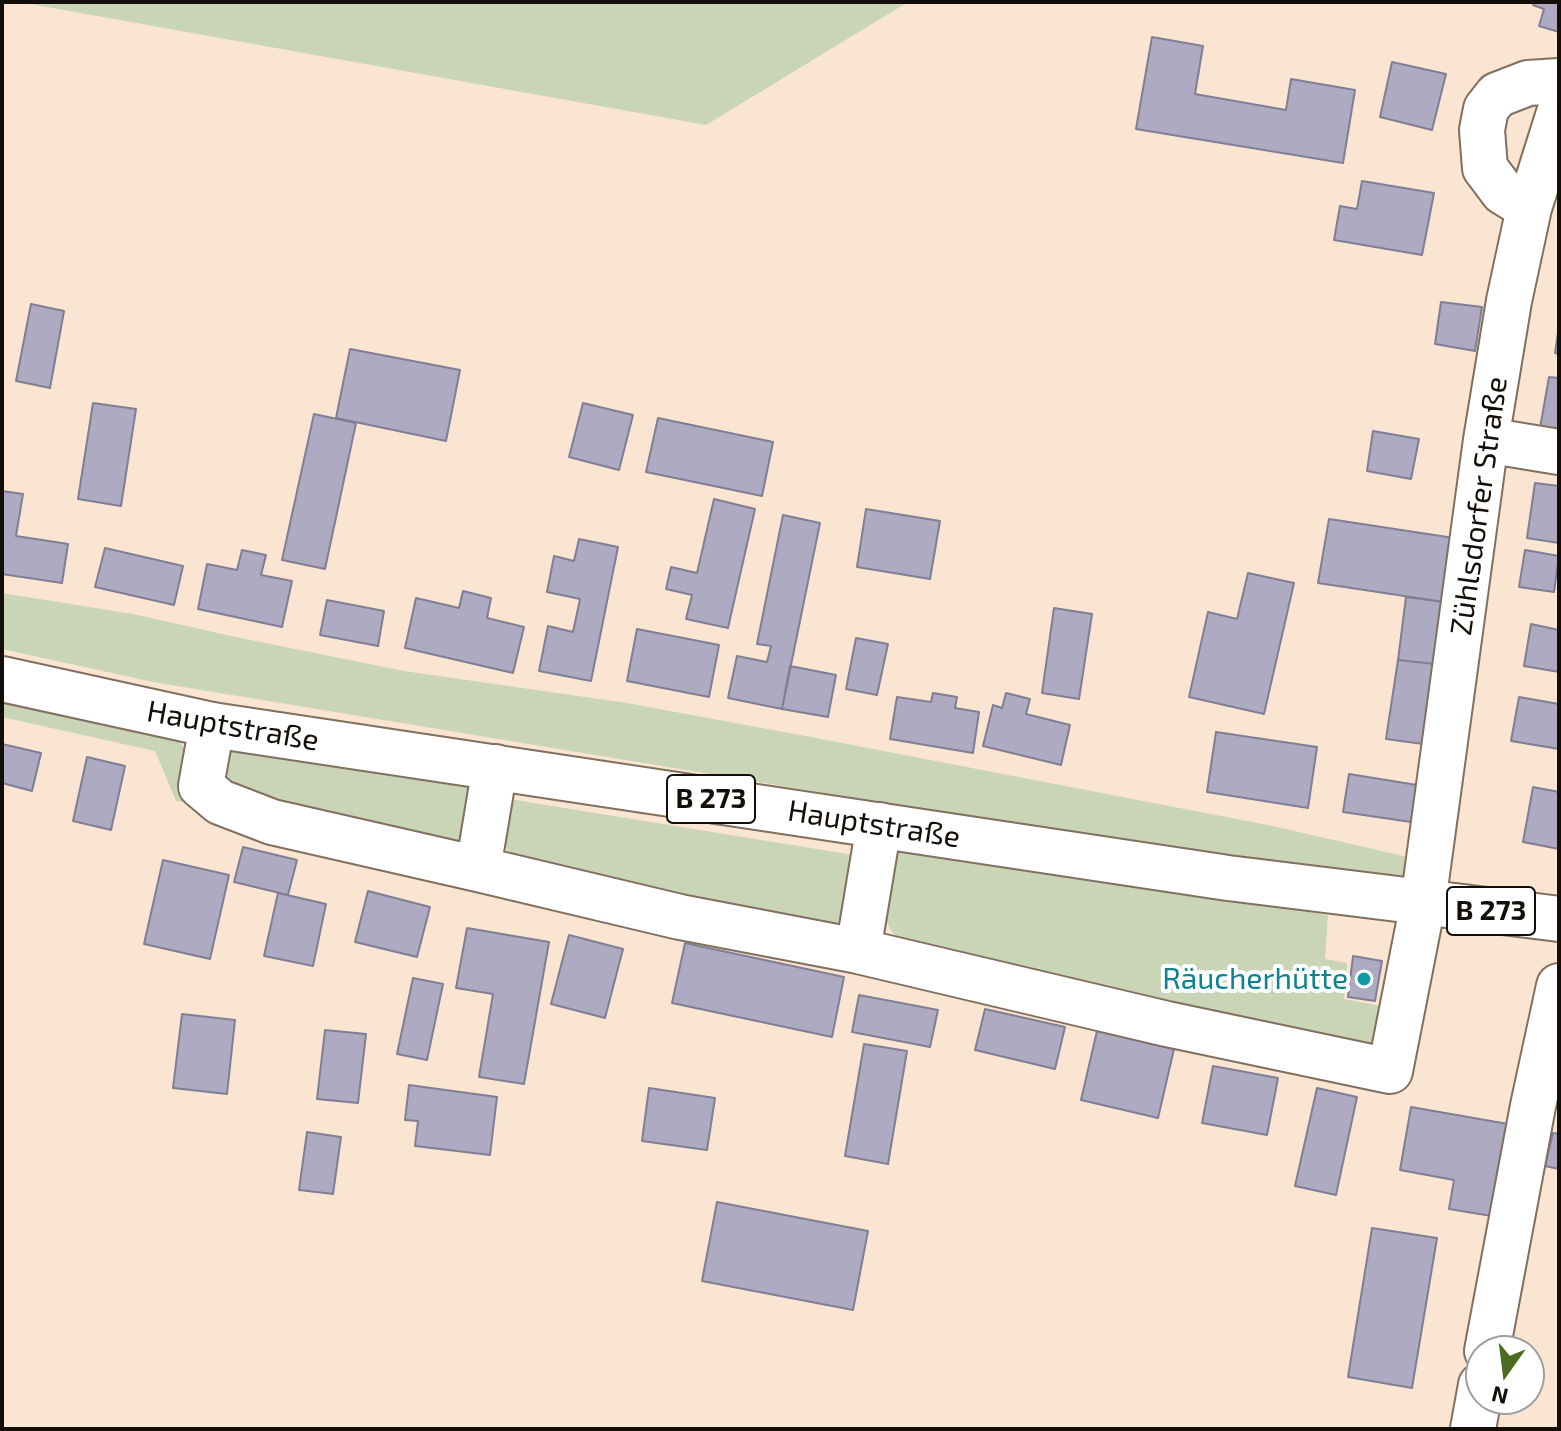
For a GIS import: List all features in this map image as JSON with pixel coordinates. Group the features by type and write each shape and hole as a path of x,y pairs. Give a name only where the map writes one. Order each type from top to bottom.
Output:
{"main road":[{"path":"1529,208 1503,192 1485,168 1482,130 1486,109 1497,95 1528,83 1559,81"},
{"name":"Zühlsdorfer Straße","path":"858,951 1167,1024 1390,1071 1423,903 1486,440 1509,301 1529,208 1559,113"},
{"path":"1486,440 1559,452"},
{"name":"Hauptstraße","path":"2,679 212,725 1228,878 1559,919"},
{"path":"212,725 201,786 220,802 272,822 680,917 858,951 879,825"},
{"path":"478,869 495,767"},
{"path":"1491,1335 1542,1106 1559,986"}],"green space":[{"path":"19,2 908,2 706,125"},
{"path":"2,593 133,614 404,671 627,703 811,737 1273,826 1425,861 1416,875 1352,880 153,682 2,649"},
{"path":"2,697 177,738 191,758 185,802 176,801 155,751 2,717"},
{"path":"236,748 483,787 465,837 445,847 227,793 218,757"},
{"path":"509,799 860,856 851,905 840,922 806,930 518,863 507,850 503,829"},
{"path":"891,849 1328,915 1325,959 1347,963 1344,999 1392,1008 1384,1039 1348,1050 907,950 890,929 882,909"}],"building":[{"path":"1534,2 1559,2 1559,32 1539,26 1544,9 1533,5"},
{"path":"1152,37 1203,46 1195,94 1286,110 1291,79 1355,90 1343,163 1136,129"},
{"path":"1392,62 1446,74 1432,130 1380,117"},
{"path":"1362,181 1434,193 1422,255 1334,240 1340,206 1357,209"},
{"path":"1441,302 1482,307 1475,351 1435,344"},
{"path":"31,304 64,311 50,388 16,381"},
{"path":"1559,326 1559,354 1555,353"},
{"path":"350,349 460,370 446,441 336,418"},
{"path":"1549,377 1559,378 1559,431 1540,428"},
{"path":"93,403 136,409 121,506 78,499"},
{"path":"583,403 633,415 619,470 569,457"},
{"path":"314,414 356,423 325,569 282,560"},
{"path":"658,418 773,442 762,496 646,472"},
{"path":"1373,431 1419,439 1411,479 1367,471"},
{"path":"1535,483 1559,486 1559,543 1527,538"},
{"path":"2,491 23,494 16,536 68,544 62,583 2,574"},
{"path":"714,499 755,509 728,628 686,619 692,595 666,589 671,567 697,573"},
{"path":"866,509 940,521 930,579 857,567"},
{"path":"783,515 820,523 782,709 728,698 737,656 767,662 771,646 757,644"},
{"path":"1329,519 1454,538 1444,602 1318,583"},
{"path":"579,539 618,547 591,681 539,671 548,626 573,632 580,599 547,592 554,556 574,561"},
{"path":"105,548 183,566 174,605 95,587"},
{"path":"242,550 266,555 261,575 292,581 282,627 198,609 207,564 237,570"},
{"path":"1525,550 1559,556 1554,592 1519,587"},
{"path":"1248,573 1294,583 1264,714 1189,697 1208,612 1237,619"},
{"path":"463,591 491,598 487,618 524,627 513,673 405,648 416,598 459,608"},
{"path":"1406,597 1444,602 1435,664 1398,660"},
{"path":"327,600 384,611 378,646 320,635"},
{"path":"1054,608 1092,614 1079,699 1042,693"},
{"path":"1531,624 1559,630 1559,672 1524,666"},
{"path":"637,629 719,645 709,697 627,681"},
{"path":"856,638 888,644 877,695 846,689"},
{"path":"1398,660 1435,664 1423,744 1386,739"},
{"path":"790,666 836,675 828,717 782,709"},
{"path":"933,693 957,697 955,708 979,712 973,753 890,739 897,697 931,702"},
{"path":"1006,693 1030,699 1026,714 1070,725 1061,765 983,746 993,705 1002,708"},
{"path":"1519,697 1559,704 1559,749 1511,741"},
{"path":"1216,732 1317,747 1308,808 1207,792"},
{"path":"2,744 41,753 32,791 2,783"},
{"path":"87,757 125,766 111,830 73,821"},
{"path":"1349,774 1417,785 1411,822 1343,812"},
{"path":"1533,787 1559,792 1559,849 1523,842"},
{"path":"243,847 297,860 288,895 234,882"},
{"path":"163,860 229,875 210,959 144,944"},
{"path":"368,891 430,907 417,957 355,942"},
{"path":"278,893 326,904 313,966 264,956"},
{"path":"467,928 549,942 524,1084 479,1077 493,994 456,988"},
{"path":"569,935 623,949 605,1018 551,1004"},
{"path":"685,943 844,977 832,1037 672,1003"},
{"name":"Räucherhütte","path":"1353,956 1382,961 1375,1001 1348,997"},
{"path":"413,978 443,984 427,1060 397,1054"},
{"path":"859,995 938,1010 930,1047 852,1032"},
{"path":"985,1009 1065,1027 1055,1069 975,1050"},
{"path":"182,1014 235,1020 227,1094 173,1088"},
{"path":"325,1030 366,1034 358,1103 317,1099"},
{"path":"1097,1031 1174,1049 1158,1118 1081,1100"},
{"path":"864,1044 907,1051 888,1164 845,1156"},
{"path":"1213,1066 1278,1078 1267,1135 1202,1123"},
{"path":"409,1085 497,1097 490,1155 415,1146 418,1121 405,1120"},
{"path":"649,1088 715,1098 707,1150 642,1141"},
{"path":"1317,1088 1357,1097 1336,1195 1295,1186"},
{"path":"1411,1107 1508,1124 1492,1216 1449,1209 1454,1180 1400,1170"},
{"path":"307,1132 341,1137 333,1194 299,1190"},
{"path":"1553,1133 1559,1134 1559,1169 1545,1166"},
{"path":"717,1202 868,1231 853,1310 702,1281"},
{"path":"1372,1228 1437,1238 1412,1388 1348,1377"}],"place":[{"name":"Räucherhütte","path":"1364,979"}]}
